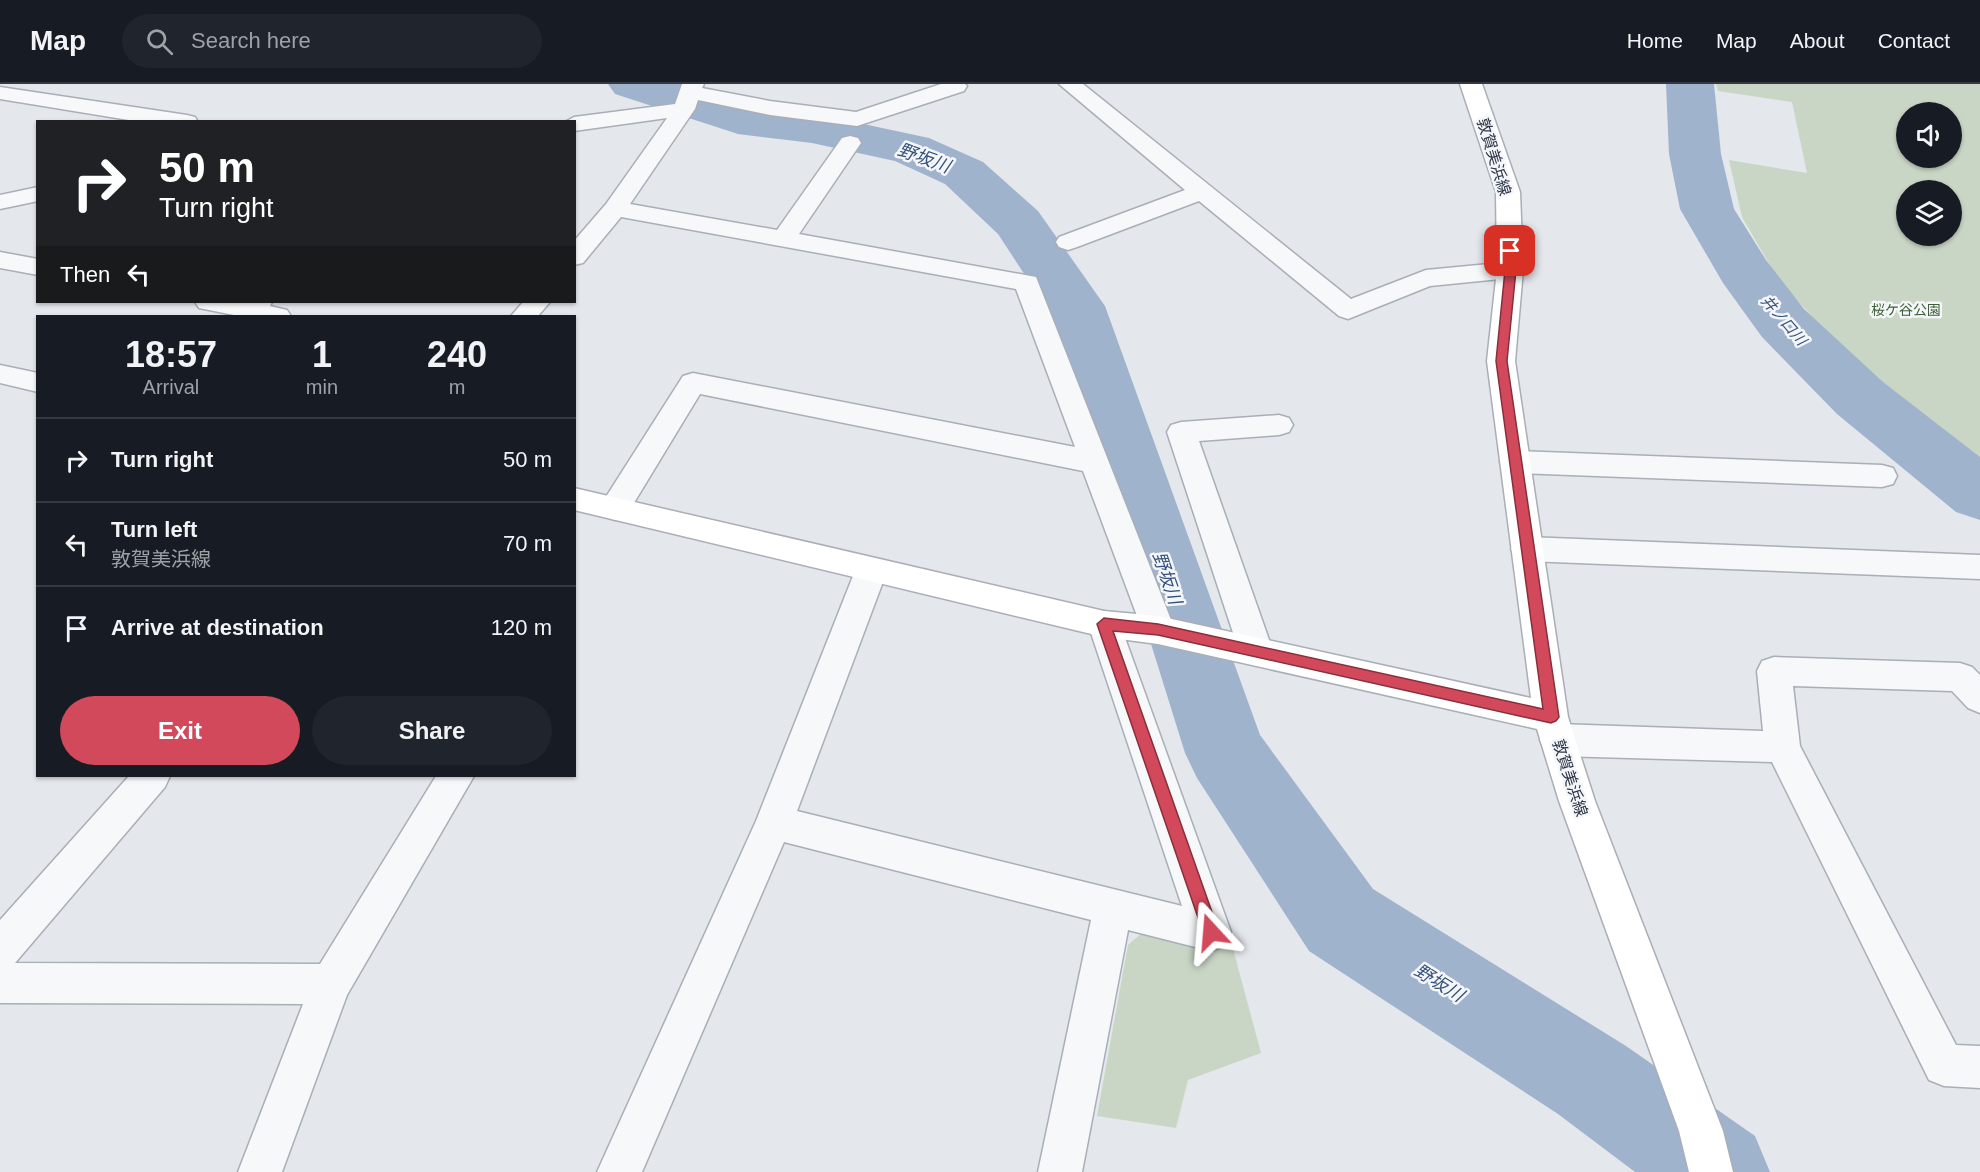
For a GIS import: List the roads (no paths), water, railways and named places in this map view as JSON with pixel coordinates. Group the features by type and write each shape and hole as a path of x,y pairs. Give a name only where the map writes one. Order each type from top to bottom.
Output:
{"main road":[{"name":"敦賀美浜線","path":"1471,84 1508,192 1510,270 1502,361 1527,549 1555,728 1576,801 1701,1131 1712,1172"},
{"path":"576,499 615,507 871,571 1104,624 1158,630 1256,651 1555,728"}],"street":[{"path":"1070,84 1348,310 1426,278 1510,270"},
{"path":"576,123 689,95 857,119 956,86"},
{"path":"0,93 175,120"},
{"path":"576,255 615,209 689,95"},
{"path":"783,239 850,144"},
{"path":"1068,242 1202,192"},
{"path":"0,202 36,194"},
{"path":"615,209 1027,283 1158,630"},
{"path":"0,260 36,267"},
{"path":"220,303 255,306 276,315"},
{"path":"525,315 536,303"},
{"path":"0,374 36,382"},
{"path":"615,507 693,383 1094,462"},
{"path":"1256,651 1181,432 1279,425"},
{"path":"1515,462 1882,476"},
{"path":"1527,549 1980,567"},
{"path":"619,1172 774,822 871,571"},
{"path":"774,822 1211,932 1104,624"},
{"path":"1980,698 1960,677 1774,671 1782,747 1944,1065 1980,1067"},
{"path":"1555,728 1782,747"},
{"path":"0,950 151,777"},
{"path":"260,1172 331,984 455,777"},
{"path":"1060,1172 1113,908"},
{"path":"0,983 331,984"}],"waterway":[{"name":"野坂川","path":"632,84 738,119 812,128 911,149 964,173 1018,223 1075,306 1226,753 1341,920 1592,1080 1719,1172"},
{"name":"井ノ口川","path":"1690,84 1695,154 1707,209 1743,270 1783,323 1860,398 1980,494"}],"park label":[{"name":"桜ケ谷公園","path":"1906,310"}]}
